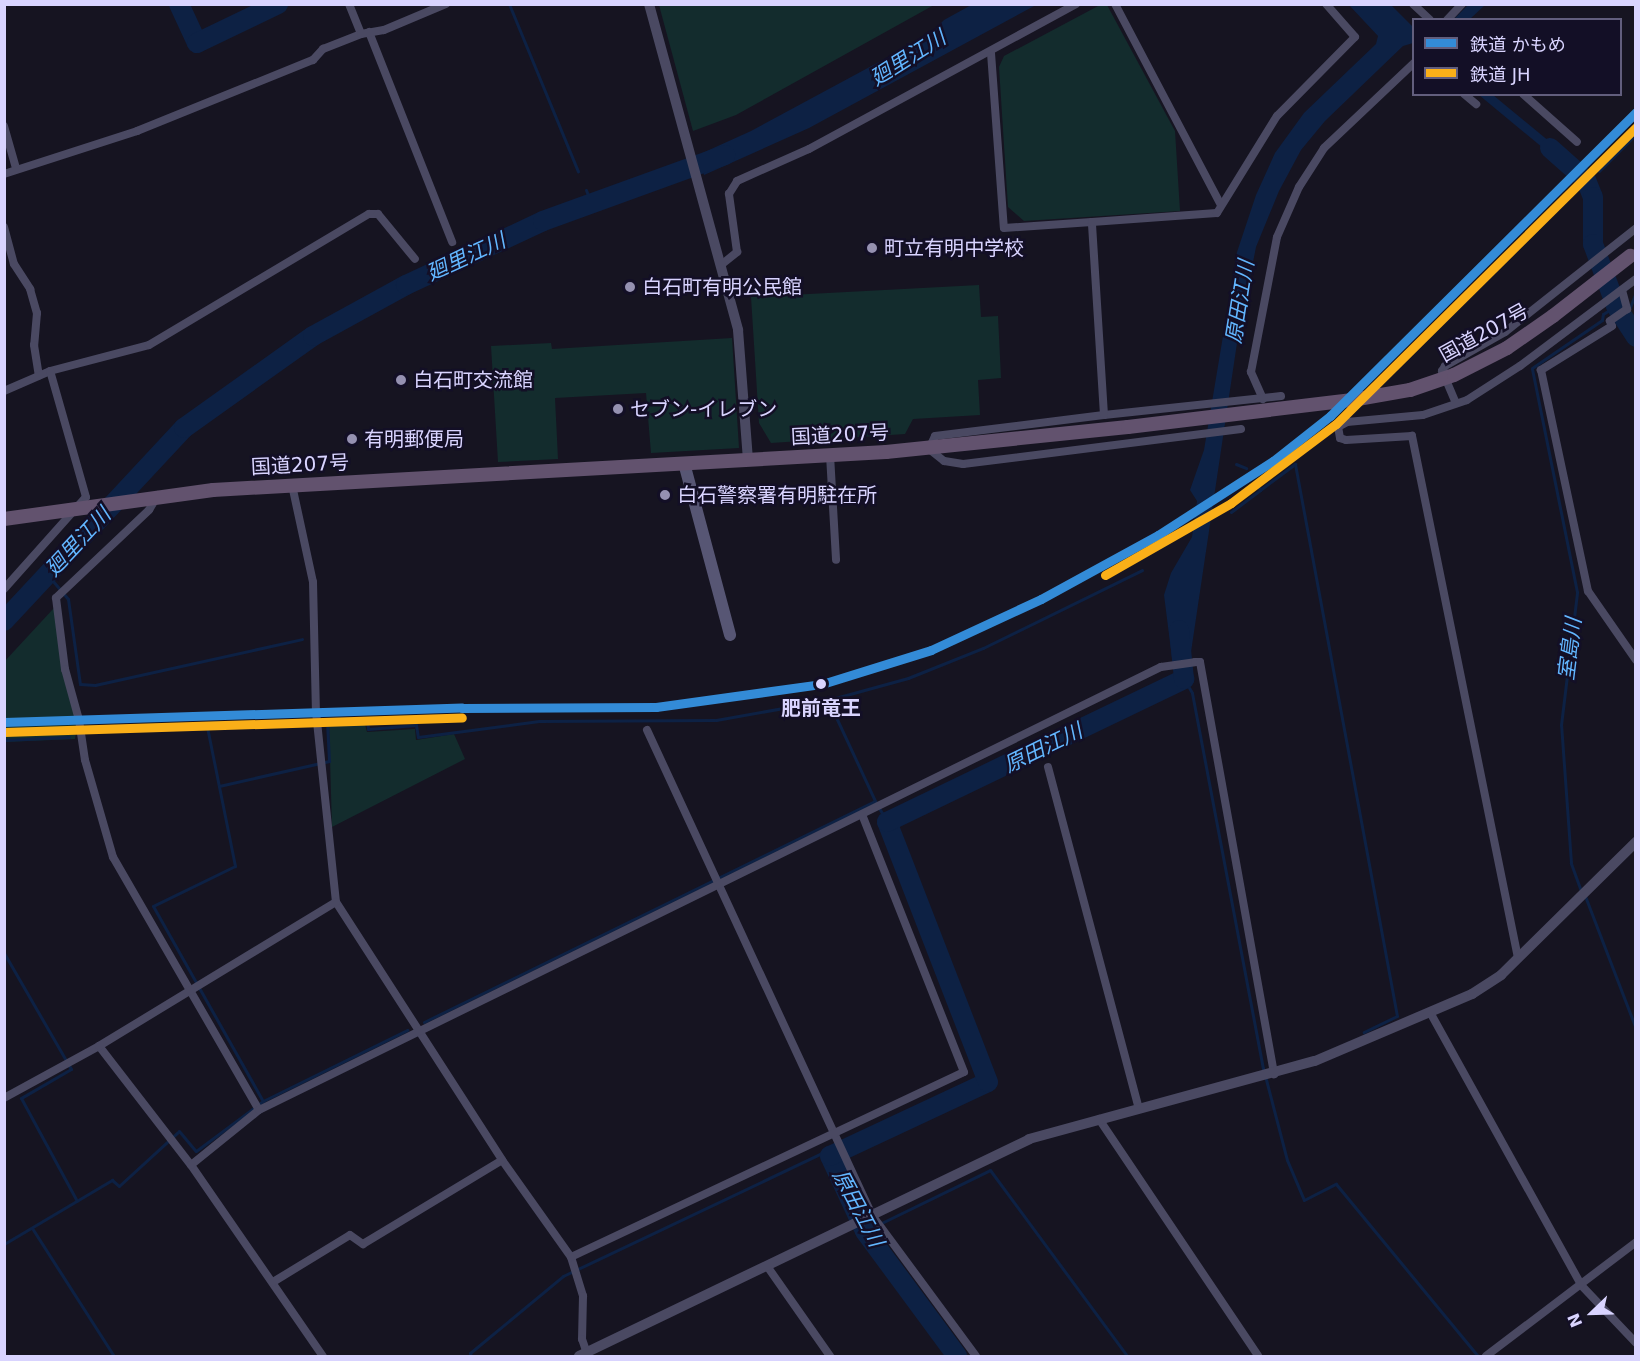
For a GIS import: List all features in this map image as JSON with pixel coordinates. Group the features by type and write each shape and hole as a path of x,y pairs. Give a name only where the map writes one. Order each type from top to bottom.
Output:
{"highway":[{"name":"国道207号","path":"4,519 158,495 292,485 929,449 1352,400 1410,390 1454,375 1507,348 1554,316 1633,254"}],"main road":[{"path":"684,463 730,635"}],"street":[{"path":"350,4 365,33 452,242"},
{"path":"4,174 16,168 56,159 137,131 313,60 323,49 365,33 384,30 446,4"},
{"path":"649,4 738,330 748,459"},
{"path":"721,265 737,252 729,194 736,181 809,149 991,53 1076,4"},
{"path":"1115,4 1221,205"},
{"path":"991,53 1004,228 1209,215 1217,213 1277,116 1355,37 1326,4"},
{"path":"1413,4 1428,18"},
{"path":"1449,18 1462,4"},
{"path":"1263,399 1251,372 1277,237 1299,187 1324,148 1412,64"},
{"path":"1466,96 1476,104"},
{"path":"1525,96 1577,142"},
{"path":"4,126 16,168"},
{"path":"4,391 50,371 148,345 369,214 378,214 415,258"},
{"path":"1092,222 1104,415"},
{"path":"4,227 14,264 30,289 37,313 34,345 39,376"},
{"path":"1455,401 1442,371 1444,366 1505,332 1635,228"},
{"path":"1518,958 1412,436 1346,440 1337,433 1341,423 1423,415 1455,401 1467,400 1520,366 1635,279"},
{"path":"1622,290 1627,309 1610,321 1612,326 1541,370 1588,591 1635,660"},
{"path":"4,589 80,507 85,491 50,371"},
{"path":"1240,429 963,464 944,461 929,449 935,436 1281,396"},
{"path":"830,455 836,560"},
{"path":"292,485 313,582 316,712 336,902 502,1160 572,1260 579,1277 585,1355 847,1226 877,1221 1029,1139 1268,1075 1431,1014 1472,994 1518,958 1635,842"},
{"path":"158,495 149,510 56,598 65,669 79,720 85,760 110,848 195,987 257,1106"},
{"path":"191,1165 257,1106 417,1030 717,880 879,807 1161,667 1195,662 1200,662 1268,1075"},
{"path":"647,730 833,1133 877,1221 976,1356"},
{"path":"1048,767 1139,1109"},
{"path":"572,1260 964,1072 862,815"},
{"path":"4,1098 66,1061 99,1046 336,902"},
{"path":"1431,1014 1581,1285 1635,1343"},
{"path":"99,1046 191,1165 323,1356"},
{"path":"1099,1119 1258,1356"},
{"path":"273,1282 350,1234 363,1244 502,1160"},
{"path":"1486,1356 1635,1242"},
{"path":"767,1266 830,1356"}],"green space":[{"path":"659,4 934,5 736,115 693,131"},
{"path":"1100,5 1107,5 1175,131 1180,211 1024,221 1008,207 999,67 1004,56"},
{"path":"979,285 981,317 998,316 1001,378 978,380 980,415 913,419 905,434 771,443 759,423 751,297"},
{"path":"732,338 739,448 651,453 646,393 555,398 558,459 498,462 491,346 551,343 552,349"},
{"path":"54,608 77,726 75,739 5,742 4,662"},
{"path":"364,720 367,732 415,729 416,740 454,734 465,759 332,827 329,725"}],"water":[{"path":"973,4 1036,5 809,128 704,175 698,155 751,131 929,35 944,20"},
{"path":"1349,5 1391,5 1412,26 1412,43 1403,46 1325,121 1301,150 1279,191 1256,247 1237,343 1191,652 1172,658 1164,595 1171,573 1192,537 1197,501 1190,490 1204,450 1237,252 1256,195 1275,153 1304,113 1376,44 1378,36"},
{"path":"1468,5 1485,5 1471,18 1455,18"},
{"path":"1480,96 1494,96 1573,161 1566,167"}],"waterway":[{"path":"179,4 197,43 278,4"},
{"path":"509,4 578,171"},
{"path":"1599,171 1636,134"},
{"name":"室島川","path":"1550,148 1586,180 1593,197 1593,244 1616,306 1636,337"},
{"name":"廻里江川","path":"4,621 184,428 313,336 406,285 543,221 725,155"},
{"path":"586,190 591,203"},
{"path":"1628,312 1636,292"},
{"name":"室島川","path":"1581,891 1571,863 1561,725 1577,592 1532,368 1602,320 1603,314 1616,306"},
{"path":"1236,464 1246,468"},
{"path":"1257,484 1260,490 1295,464 1397,1016 1364,1032"},
{"path":"1231,512 1260,490"},
{"path":"219,786 329,761 327,721 367,719 368,729 416,725 418,737 539,721 716,720 828,700 908,678 983,648 1142,570"},
{"path":"47,574 68,599 80,684 95,685 302,639"},
{"name":"原田江川","path":"957,1356 865,1231 830,1156 988,1082 887,822 1184,679 1179,630"},
{"path":"1184,679 1192,693 1263,1068 1287,1160 1304,1200 1336,1184 1478,1356"},
{"path":"828,700 875,801"},
{"path":"207,727 235,866 153,906 263,1101"},
{"path":"4,740 69,737"},
{"path":"424,1022 875,801 887,822"},
{"name":"室島川","path":"1585,896 1636,1029"},
{"path":"4,953 71,1069 21,1098 77,1201"},
{"path":"4,1244 112,1180 119,1186 179,1131 196,1151 263,1101 407,1030"},
{"path":"471,1356 470,1353 563,1276 820,1154 830,1156"},
{"path":"865,1231 990,1170 1127,1356"},
{"path":"32,1228 114,1356"}],"rail line":[{"name":"かもめ","path":"4,722 462,708 656,707 822,684 931,650 1041,599 1158,535 1273,461 1330,416 1636,112"},
{"name":"JH","path":"1105,575 1231,503 1336,424 1636,127"},
{"name":"JH","path":"4,732 462,718"}],"place":[{"name":"町立有明中学校","path":"872,248"},
{"name":"白石町有明公民館","path":"630,287"},
{"name":"白石町交流館","path":"401,380"},
{"name":"セブン-イレブン","path":"618,409"},
{"name":"有明郵便局","path":"352,439"},
{"name":"白石警察署有明駐在所","path":"665,495"},
{"name":"肥前竜王","path":"821,684"}]}
